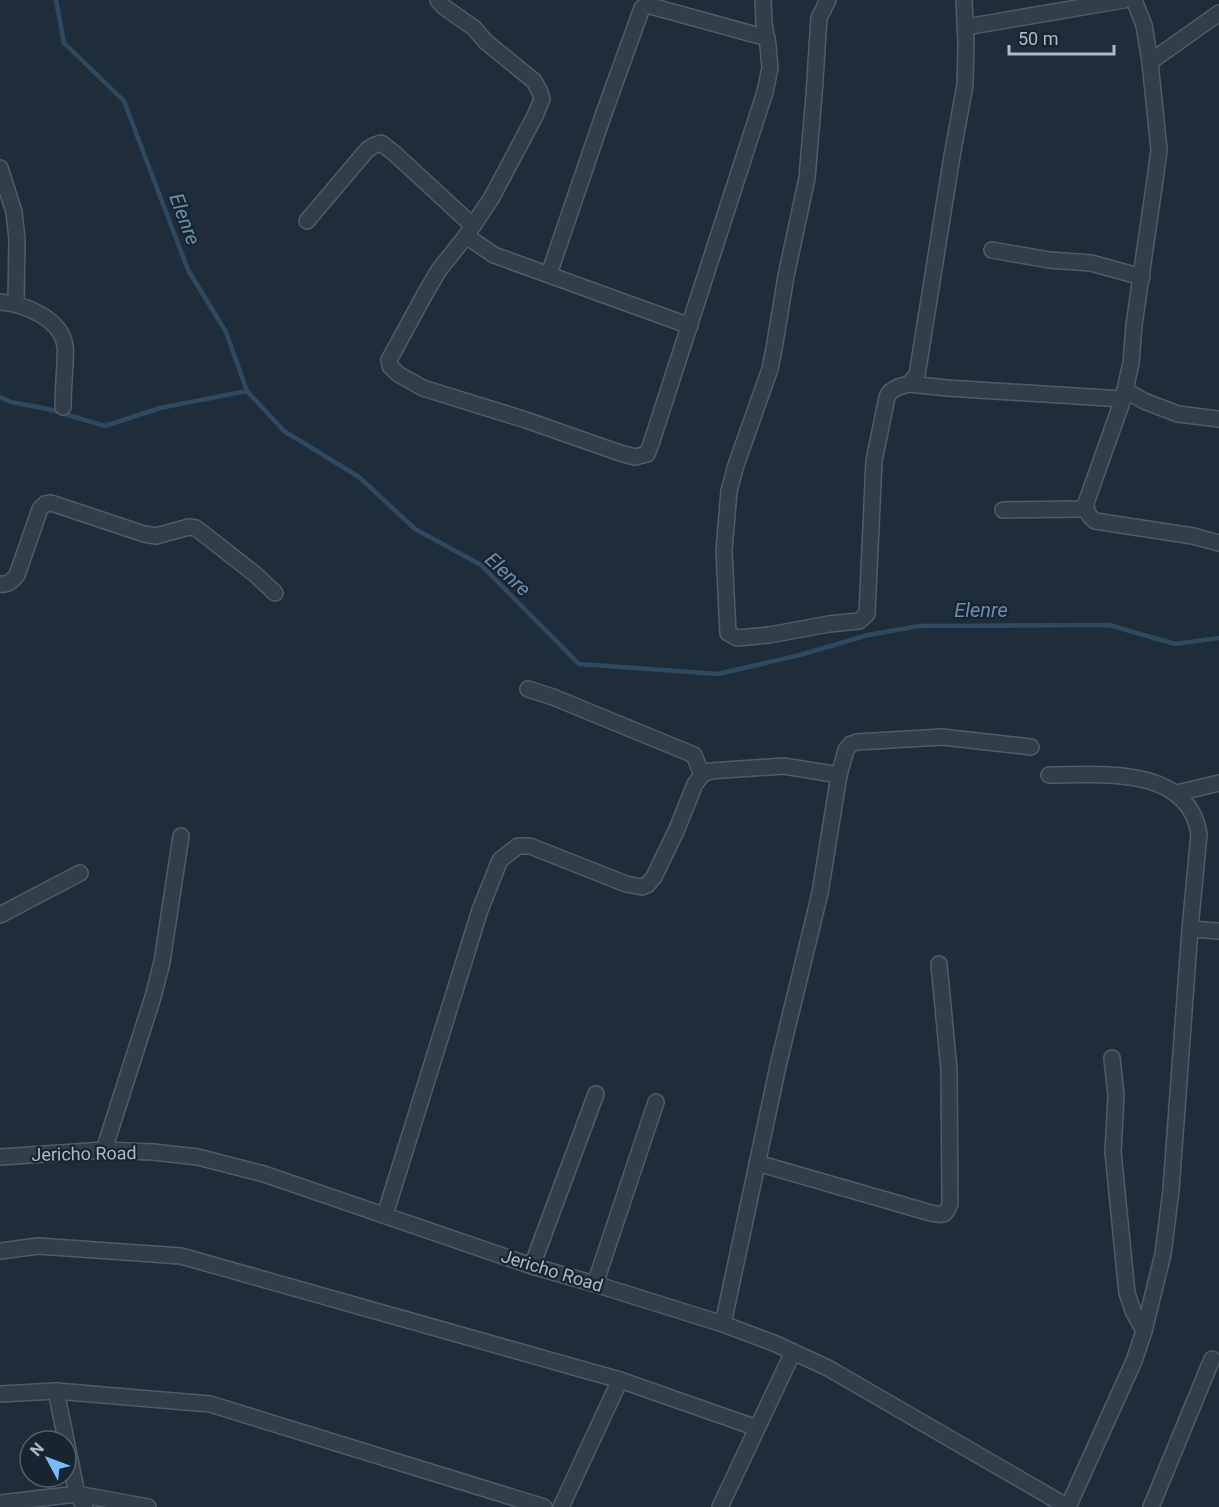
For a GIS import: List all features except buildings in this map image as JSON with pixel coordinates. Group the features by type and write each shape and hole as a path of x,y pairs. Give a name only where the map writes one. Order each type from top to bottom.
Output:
{"street":[{"path":"438,0 474,28 486,42 534,81 542,99 492,197 426,291 389,360 390,366 398,374 423,388 635,457 647,454 651,444 765,92 770,68 764,23 764,0"},
{"path":"828,0 819,18 807,178 786,276 770,369 729,491 724,551 728,633 737,638 769,635 859,621 867,614 874,461 887,397 898,387 909,384 947,388 1124,394 1178,414 1219,419"},
{"path":"909,384 917,375 965,85 964,0"},
{"path":"966,27 1124,0"},
{"path":"1134,0 1144,25 1159,150 1134,325 1131,363 1124,394 1086,503 1086,509 1089,518 1095,521 1193,536 1219,543"},
{"path":"549,274 642,8 647,5 767,38"},
{"path":"1150,62 1219,13"},
{"path":"307,221 367,150 381,143 394,153 494,255 690,326"},
{"path":"0,168 14,212 17,240 16,303"},
{"path":"992,250 1049,260 1091,262 1142,277"},
{"path":"0,302 16,303 41,314 63,339 66,347 63,407"},
{"path":"0,585 5,585 17,575 40,509 45,504 51,503 144,534 156,536 189,527 196,528 275,593"},
{"path":"1003,510 1086,509"},
{"path":"528,689 553,697 694,755 702,776"},
{"path":"723,1324 778,1066 820,893 839,775 846,750 850,744 857,742 942,737 1031,747"},
{"path":"385,1215 480,910 500,860 518,846 530,846 626,884 642,887 654,877 695,784 702,776 711,771 784,766 839,775"},
{"path":"1048,775 1113,775 1152,781 1177,794 1192,812 1199,834 1171,1190 1163,1254 1134,1361 1068,1507"},
{"path":"1177,794 1219,783"},
{"path":"104,1150 162,962 181,836"},
{"path":"0,915 80,873"},
{"path":"1190,929 1219,931"},
{"path":"758,1162 931,1213 945,1214 950,1204 949,1070 939,964"},
{"path":"1112,1058 1116,1096 1113,1152 1127,1293 1133,1311 1144,1330"},
{"path":"532,1266 596,1094"},
{"path":"595,1284 656,1102"},
{"name":"Jericho Road","path":"0,1157 104,1150 198,1157 264,1174 532,1266 723,1324 776,1344 828,1368 1068,1507"},
{"path":"0,1251 38,1246 181,1256 620,1380 757,1428"},
{"path":"720,1507 793,1352"},
{"path":"1151,1507 1212,1359"},
{"path":"561,1507 620,1380"},
{"path":"0,1394 56,1391 210,1404 544,1507"},
{"path":"56,1391 81,1501"},
{"path":"0,1503 81,1501 148,1507"}],"waterway":[{"name":"Elenre","path":"56,0 64,43 124,101 188,270 226,332 247,391 284,431 359,477 415,529 481,565 579,664 718,674 800,655 868,635 919,626 1109,625 1175,644 1219,638"},
{"path":"0,397 11,402 48,409 105,426 160,408 247,391"}]}
